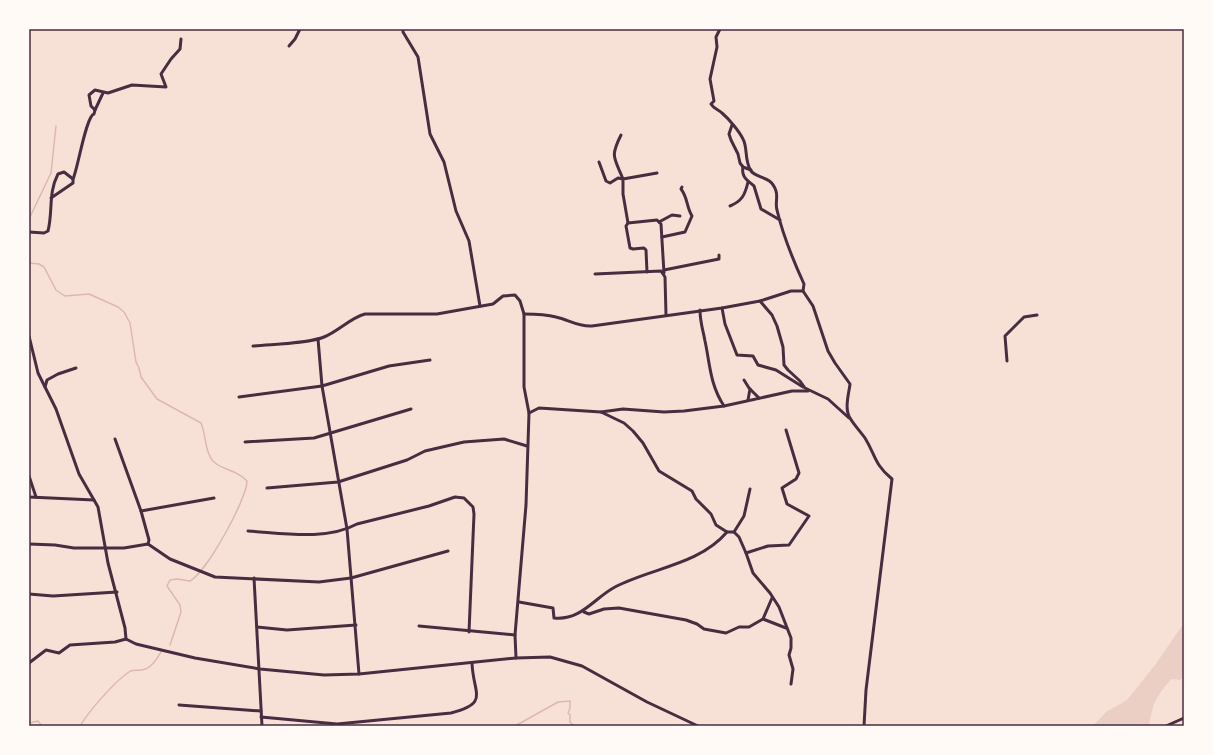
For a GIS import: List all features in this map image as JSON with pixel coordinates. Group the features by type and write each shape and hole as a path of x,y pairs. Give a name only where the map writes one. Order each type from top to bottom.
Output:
{"street":[{"path":"289,46 295,39 300,29"},
{"path":"403,29 403,32 418,57 430,134 444,162 454,207 469,241 480,306"},
{"path":"720,29 716,37 717,47 710,79 714,101 711,104 713,107 722,112 744,140 746,160 751,170 755,175 764,176 776,191 776,208 786,242 804,284 803,291 813,306 828,351 850,384 848,410 850,418"},
{"path":"95,110 90,102 91,92 99,90 103,93 132,85 166,87 161,74 180,49 181,39"},
{"path":"50,198 73,183 80,157 82,140 90,117 94,114 103,93"},
{"path":"732,125 729,134 743,167 744,177 754,186 761,209 767,214 780,220"},
{"path":"622,135 616,146 614,158 623,179 623,194 628,223 626,226 630,248 644,248 646,250 647,272"},
{"path":"599,162 606,181 610,183 618,178 623,179 657,174"},
{"path":"743,167 751,170"},
{"path":"29,232 44,233 48,231 50,198 53,183 58,174 64,172 73,179"},
{"path":"730,206 742,199 746,193 748,182"},
{"path":"662,237 685,232 687,229 692,216 688,210 688,200 681,189 682,187"},
{"path":"659,222 672,216 680,216"},
{"path":"628,223 657,220 661,224 666,315"},
{"path":"595,274 664,272 719,259 718,255"},
{"path":"524,314 542,313 581,327 618,324 666,315 722,308 760,301 791,291 803,291"},
{"path":"253,346 318,339 337,330 357,316 365,314 437,314 493,304 503,296 515,295 520,301 524,314 524,387 529,413 526,504 519,602 515,635 516,658"},
{"path":"760,301 772,315 777,326 783,347 784,366 805,388"},
{"path":"722,308 725,324 736,355 753,356 758,365 776,370 805,388 828,399 857,426 868,443 873,457 881,469 892,480 870,657 864,726"},
{"path":"700,310 701,327 705,340 710,372 715,390 724,406"},
{"path":"1007,361 1005,336 1024,317 1037,315"},
{"path":"29,336 38,373 64,429 79,474 98,507 105,547 117,592 126,639"},
{"path":"318,339 322,386 347,529 359,674"},
{"path":"239,397 322,386 389,366 430,360"},
{"path":"45,386 47,380 58,374 76,368"},
{"path":"744,380 759,398"},
{"path":"748,400 750,389"},
{"path":"529,413 539,408 601,412 623,409 684,411 724,406 792,391 812,391"},
{"path":"245,442 304,439 411,410"},
{"path":"601,412 624,423 633,431 643,443 659,471 664,476 692,491 696,499 711,514 716,525 727,532 734,532 739,537 753,573 770,593 783,617 791,638 789,655 793,668 791,684"},
{"path":"746,553 768,546 789,544 809,516 787,504 782,488 796,479 799,473 786,430"},
{"path":"115,438 141,511 149,540 148,544"},
{"path":"267,488 338,482 407,460 425,451 464,442 504,440 527,446"},
{"path":"29,476 36,497"},
{"path":"734,532 744,516 750,489"},
{"path":"29,497 94,500"},
{"path":"141,511 214,498"},
{"path":"248,531 310,534 347,529 357,524 455,498 464,498 469,501 473,507 474,514 469,632"},
{"path":"519,602 553,608 554,618 561,619 584,612 616,587 632,579 657,572 692,557 716,544 727,532"},
{"path":"29,544 56,544 74,548 124,548 148,544 170,559 201,573 215,577 319,582 351,578 448,551"},
{"path":"254,578 262,726"},
{"path":"29,594 53,596 117,592"},
{"path":"584,612 589,614 604,609 619,608 686,620 697,624 704,629 726,633 739,627 749,627 763,619 772,598"},
{"path":"763,619 786,628"},
{"path":"257,627 300,629 356,625"},
{"path":"419,626 469,632 515,635"},
{"path":"29,663 46,650 59,653 70,645 115,642 126,639 136,644 195,658 260,669 324,675 359,674 516,658 550,657 582,666 647,702 698,726"},
{"path":"29,655 33,659"},
{"path":"261,717 337,724 457,712 469,709 477,698 472,663"},
{"path":"179,705 261,711"},
{"path":"1166,726 1184,718"}],"shaded area":[{"path":"1184,623 1184,676 1180,680 1172,679 1162,690 1156,700 1149,726 1093,726 1106,712 1127,700 1155,665"}],"waterway":[{"path":"29,219 51,173 56,126"},
{"path":"29,263 39,264 44,267 56,290 65,296 89,294 118,307 124,312 130,323 136,362 141,377 157,399 201,423 207,449 214,462 239,474 247,481 245,490 233,518 206,565 190,581 177,579 170,580 167,586 180,605 181,612 170,645"},
{"path":"80,726 96,705 116,683 130,671 148,668 153,664 161,652"},
{"path":"515,726 558,702 570,701 568,713 570,715 570,722 574,726"},
{"path":"29,723 38,721 42,726"}]}
